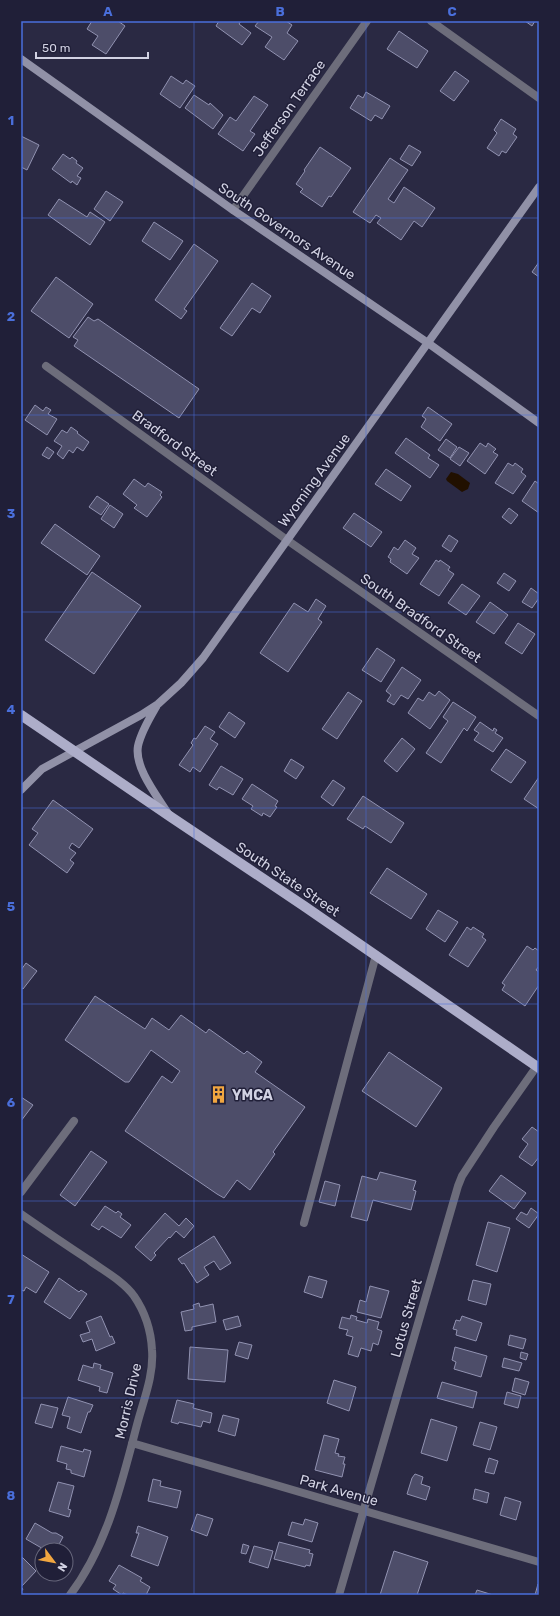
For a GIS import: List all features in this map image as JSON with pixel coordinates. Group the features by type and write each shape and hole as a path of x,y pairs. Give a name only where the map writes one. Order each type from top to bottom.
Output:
{"main road":[{"name":"South State Street","path":"21,715 538,1067"}],"street":[{"name":"Jefferson Terrace","path":"232,210 367,21"},
{"path":"431,21 539,98"},
{"name":"South Governors Avenue","path":"21,59 232,210 428,343 539,423"},
{"name":"Wyoming Avenue","path":"21,790 42,769 75,752 158,704 181,684 194,669 539,187"},
{"name":"Bradford Street","path":"46,366 287,540"},
{"name":"South Bradford Street","path":"287,540 539,716"},
{"path":"158,704 145,726 138,747 138,756 141,768 171,817"},
{"path":"304,1223 376,956"},
{"name":"Lotus Street","path":"339,1595 458,1186 462,1176 494,1127 538,1067"},
{"path":"21,1192 74,1121"},
{"name":"Morris Drive","path":"21,1214 115,1278 133,1295 144,1312 150,1333 152,1351 149,1378 109,1522 96,1552 80,1581 70,1595"},
{"name":"Park Avenue","path":"132,1443 539,1562"}],"shaded area":[{"path":"451,472 458,474 470,483 468,489 462,492 447,481 446,479"}],"building":[{"path":"92,21 118,21 125,26 106,54 92,45 98,36 87,29"},
{"path":"219,21 241,21 239,24 251,33 242,45 216,26"},
{"path":"259,21 286,21 292,25 287,33 298,41 284,60 265,47 272,37 255,26"},
{"path":"525,21 535,21 532,26"},
{"path":"399,31 428,51 417,68 387,49"},
{"path":"455,71 469,81 454,101 440,91"},
{"path":"171,76 183,84 186,80 195,86 180,108 160,94"},
{"path":"366,92 390,106 382,119 375,115 371,121 350,108 358,95 363,98"},
{"path":"194,95 209,105 210,103 223,115 213,129 185,108"},
{"path":"254,96 268,105 250,131 255,134 243,151 218,134 230,117 236,121"},
{"path":"501,119 516,129 513,134 517,137 506,153 502,151 499,156 487,148 497,133 494,130"},
{"path":"21,136 39,145 27,170 21,167"},
{"path":"409,145 421,152 412,166 400,159"},
{"path":"320,147 351,168 331,197 329,196 322,207 300,192 303,189 296,184"},
{"path":"63,154 70,159 72,157 77,161 76,163 83,168 77,176 81,178 77,185 72,181 71,183 52,169"},
{"path":"390,158 408,170 388,199 394,203 404,187 435,208 422,227 414,221 401,240 377,223 381,218 376,215 370,223 353,212"},
{"path":"106,191 123,202 110,221 94,209"},
{"path":"59,199 87,217 90,212 105,222 90,245 48,215"},
{"path":"154,222 183,241 170,260 142,241"},
{"path":"194,244 218,261 184,309 187,311 181,319 155,300"},
{"path":"539,262 539,277 532,272"},
{"path":"56,277 93,304 69,338 31,311"},
{"path":"252,283 271,296 260,313 252,308 232,336 220,328"},
{"path":"88,317 94,321 98,319 199,389 179,418 74,346 78,340 73,337"},
{"path":"35,405 43,411 46,407 51,410 48,414 57,419 47,435 25,420"},
{"path":"428,407 452,424 440,441 421,427 426,419 422,416"},
{"path":"71,427 89,442 83,451 77,447 73,453 69,450 63,459 57,454 62,446 54,441 62,430 67,433"},
{"path":"406,438 430,455 428,458 439,465 430,478 395,453"},
{"path":"446,439 457,447 450,458 438,450"},
{"path":"480,443 486,447 488,443 496,449 493,452 498,455 485,474 467,461"},
{"path":"47,447 54,452 49,459 42,455"},
{"path":"459,447 469,453 460,466 450,459"},
{"path":"508,463 513,466 515,463 523,469 521,472 526,476 513,494 495,483"},
{"path":"386,469 411,486 401,501 375,484"},
{"path":"134,479 145,487 148,483 162,492 160,495 162,497 147,517 134,508 137,505 123,494"},
{"path":"535,481 539,484 539,513 522,501"},
{"path":"97,496 109,504 101,515 89,507"},
{"path":"110,505 123,514 114,528 101,519"},
{"path":"509,508 518,515 511,524 502,517"},
{"path":"354,513 382,532 371,547 343,528"},
{"path":"55,524 100,556 87,575 41,543"},
{"path":"449,535 458,541 451,552 442,546"},
{"path":"405,540 416,548 412,554 419,558 407,574 390,562 391,559 388,557 394,547 398,550"},
{"path":"436,560 439,562 440,560 450,567 448,570 454,574 439,596 420,584"},
{"path":"92,572 141,606 94,674 45,640"},
{"path":"504,573 516,581 509,591 497,583"},
{"path":"462,584 480,596 466,615 448,603"},
{"path":"531,588 539,594 539,598 532,608 522,602"},
{"path":"316,599 326,606 318,619 322,622 288,672 260,653 294,603 308,612"},
{"path":"490,602 508,615 494,634 476,622"},
{"path":"518,623 535,634 522,654 505,643"},
{"path":"377,648 395,660 381,682 362,670"},
{"path":"402,667 421,680 408,699 401,695 394,705 387,701 391,695 386,691"},
{"path":"439,691 450,700 430,729 408,713 418,698 423,701 429,692 435,696"},
{"path":"348,692 362,701 337,739 322,729"},
{"path":"453,702 476,717 467,731 464,728 441,763 426,753 448,721 443,717"},
{"path":"229,712 245,723 235,738 219,727"},
{"path":"480,722 493,731 494,728 497,730 495,733 503,738 493,752 474,740 479,733 474,730"},
{"path":"205,726 215,732 210,739 218,744 200,772 193,767 190,772 179,765 193,745 191,743 194,738 196,739"},
{"path":"402,738 415,749 397,772 384,761"},
{"path":"506,749 526,762 511,783 491,770"},
{"path":"291,759 304,767 296,779 284,771"},
{"path":"221,766 243,779 233,795 219,787 217,790 209,785"},
{"path":"539,777 539,809 524,799"},
{"path":"333,780 345,788 333,806 321,797"},
{"path":"252,784 278,801 275,806 277,807 270,817 263,813 262,816 251,809 253,806 242,799"},
{"path":"363,796 404,823 391,843 365,826 363,829 347,819"},
{"path":"53,800 93,829 79,848 72,843 69,848 76,853 70,860 74,863 67,873 29,845 38,833 32,829"},
{"path":"387,868 427,894 411,919 370,893"},
{"path":"438,910 458,922 445,942 426,929"},
{"path":"467,927 471,930 473,927 484,934 482,937 486,940 468,967 449,955"},
{"path":"527,946 533,950 535,948 539,951 539,966 536,970 539,972 539,985 525,1006 502,990 505,985 502,983"},
{"path":"26,963 37,971 23,989 21,988 21,970"},
{"name":"YMCA","path":"95,996 145,1029 152,1018 169,1030 181,1015 206,1033 209,1029 244,1054 247,1051 262,1062 255,1072 305,1107 273,1152 275,1154 250,1190 237,1180 224,1198 125,1131 162,1076 172,1083 180,1071 151,1050 129,1082 125,1082 65,1040"},
{"path":"389,1052 442,1088 416,1127 362,1091"},
{"path":"21,1097 33,1105 21,1121"},
{"path":"532,1127 539,1132 539,1157 532,1166 519,1157 528,1144 522,1139"},
{"path":"91,1151 107,1162 75,1206 60,1195"},
{"path":"380,1172 416,1181 413,1190 416,1191 411,1210 373,1200 367,1221 351,1217 362,1176 377,1180"},
{"path":"501,1175 526,1193 514,1209 489,1191"},
{"path":"325,1181 340,1185 335,1206 319,1202"},
{"path":"105,1206 116,1213 118,1211 122,1214 120,1217 131,1225 121,1238 102,1226 99,1230 91,1225"},
{"path":"531,1208 539,1214 529,1228 516,1219 521,1212 527,1215"},
{"path":"165,1213 179,1226 186,1218 194,1226 184,1238 176,1231 154,1253 156,1255 151,1261 135,1247"},
{"path":"488,1222 510,1228 497,1272 476,1265"},
{"path":"214,1236 231,1263 220,1270 214,1261 204,1267 209,1275 197,1283 184,1263 182,1264 178,1259"},
{"path":"21,1254 49,1272 36,1293 26,1287 24,1291 21,1290"},
{"path":"309,1276 327,1281 322,1298 304,1292"},
{"path":"59,1278 79,1292 81,1290 87,1294 70,1319 44,1302"},
{"path":"473,1280 491,1284 486,1305 468,1300"},
{"path":"370,1286 389,1291 381,1318 357,1312 360,1300 366,1302"},
{"path":"199,1303 200,1307 213,1304 216,1322 192,1327 192,1330 185,1331 181,1312 194,1309 193,1305"},
{"path":"351,1315 357,1317 356,1320 367,1323 368,1319 379,1322 377,1329 382,1331 378,1345 373,1343 371,1351 361,1348 358,1357 348,1354 353,1337 346,1335 348,1330 339,1328 342,1317 350,1319"},
{"path":"101,1316 110,1337 112,1336 115,1343 96,1351 92,1339 83,1342 80,1335 90,1332 86,1322"},
{"path":"238,1316 241,1326 226,1330 223,1320"},
{"path":"462,1316 482,1323 476,1341 456,1335 457,1330 453,1329 456,1320 460,1321"},
{"path":"510,1335 526,1339 523,1349 508,1345"},
{"path":"239,1342 252,1345 248,1359 235,1355"},
{"path":"190,1347 228,1350 225,1382 188,1379"},
{"path":"455,1347 487,1356 481,1377 454,1369 456,1362 452,1360"},
{"path":"521,1352 528,1354 526,1360 520,1358"},
{"path":"504,1358 522,1363 519,1371 502,1367"},
{"path":"94,1363 101,1365 100,1369 113,1373 107,1393 99,1391 100,1387 78,1380 83,1365 93,1368"},
{"path":"515,1378 529,1382 525,1395 512,1391"},
{"path":"334,1380 356,1387 349,1411 327,1403"},
{"path":"442,1382 477,1392 473,1408 437,1398"},
{"path":"507,1392 521,1396 518,1408 504,1404"},
{"path":"68,1397 93,1405 90,1412 88,1412 81,1433 67,1428 70,1417 62,1415"},
{"path":"177,1400 194,1404 193,1408 212,1413 210,1423 203,1421 201,1427 179,1422 178,1424 171,1422"},
{"path":"41,1404 58,1408 52,1428 35,1423"},
{"path":"223,1415 239,1419 235,1436 218,1431"},
{"path":"431,1419 457,1427 447,1461 421,1453"},
{"path":"480,1422 497,1427 490,1450 473,1445"},
{"path":"324,1435 339,1439 335,1453 339,1454 338,1456 345,1457 342,1477 315,1470"},
{"path":"61,1446 83,1452 84,1449 91,1451 84,1477 71,1473 71,1470 66,1469 67,1464 57,1461"},
{"path":"489,1458 498,1461 494,1474 485,1472"},
{"path":"415,1474 423,1477 421,1484 430,1487 426,1500 407,1494 412,1478"},
{"path":"153,1479 161,1481 160,1486 181,1491 177,1508 148,1501"},
{"path":"58,1482 74,1486 68,1509 71,1510 69,1517 49,1511"},
{"path":"475,1489 489,1493 487,1503 473,1499"},
{"path":"505,1497 521,1502 516,1520 500,1515"},
{"path":"197,1514 213,1519 207,1536 191,1530"},
{"path":"305,1519 318,1523 312,1542 288,1535 292,1522 303,1525"},
{"path":"35,1523 52,1533 56,1533 63,1537 60,1542 34,1542 34,1544 26,1539"},
{"path":"138,1526 168,1537 158,1566 131,1556 139,1533 136,1533"},
{"path":"279,1542 310,1550 309,1553 313,1554 310,1566 306,1565 305,1567 274,1559"},
{"path":"243,1544 249,1546 246,1554 241,1553"},
{"path":"254,1546 273,1551 268,1568 249,1562"},
{"path":"394,1551 428,1562 417,1595 380,1595"},
{"path":"22,1557 34,1569 34,1573 21,1587"},
{"path":"119,1565 142,1578 140,1581 150,1587 146,1595 128,1595 123,1593 122,1595 113,1589 116,1585 109,1581"},
{"path":"538,1584 539,1595 535,1595"},
{"path":"477,1590 493,1595 475,1595"}],"place":[{"name":"YMCA","path":"219,1095"}]}
